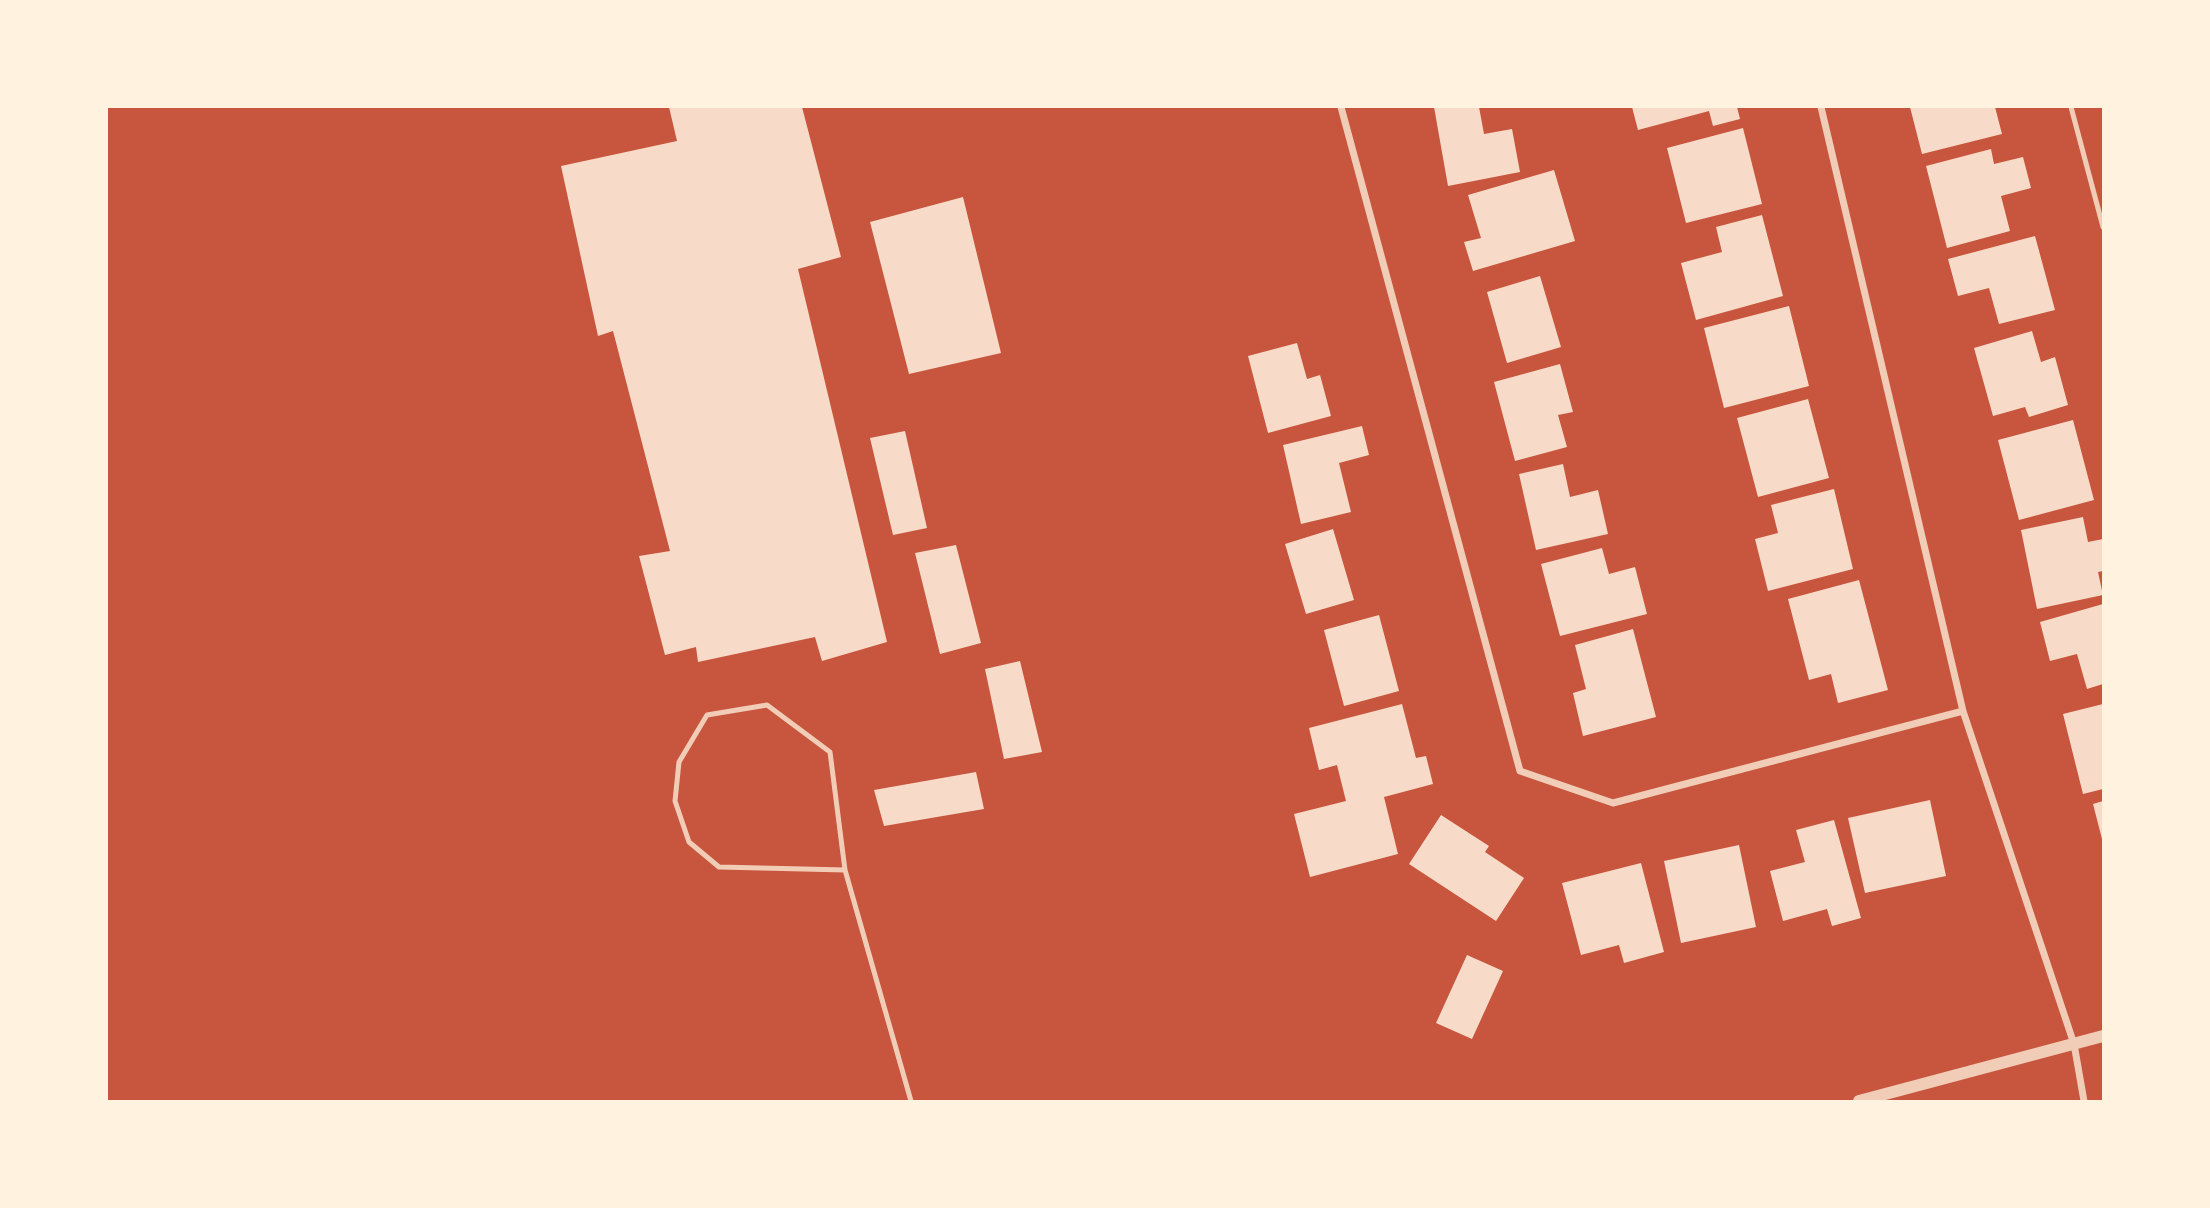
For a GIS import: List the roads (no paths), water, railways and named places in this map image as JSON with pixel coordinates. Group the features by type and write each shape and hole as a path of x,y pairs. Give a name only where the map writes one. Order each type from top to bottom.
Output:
{"street":[{"path":"1341,107 1520,771 1613,803 1963,711"},
{"path":"1821,107 1963,711 2074,1044 2084,1101"},
{"path":"1859,1101 2103,1036"}],"lane":[{"path":"2071,107 2103,227"},
{"path":"845,870 719,867 689,842 675,801 679,762 707,715 767,705 830,752 845,870 911,1101"}]}
